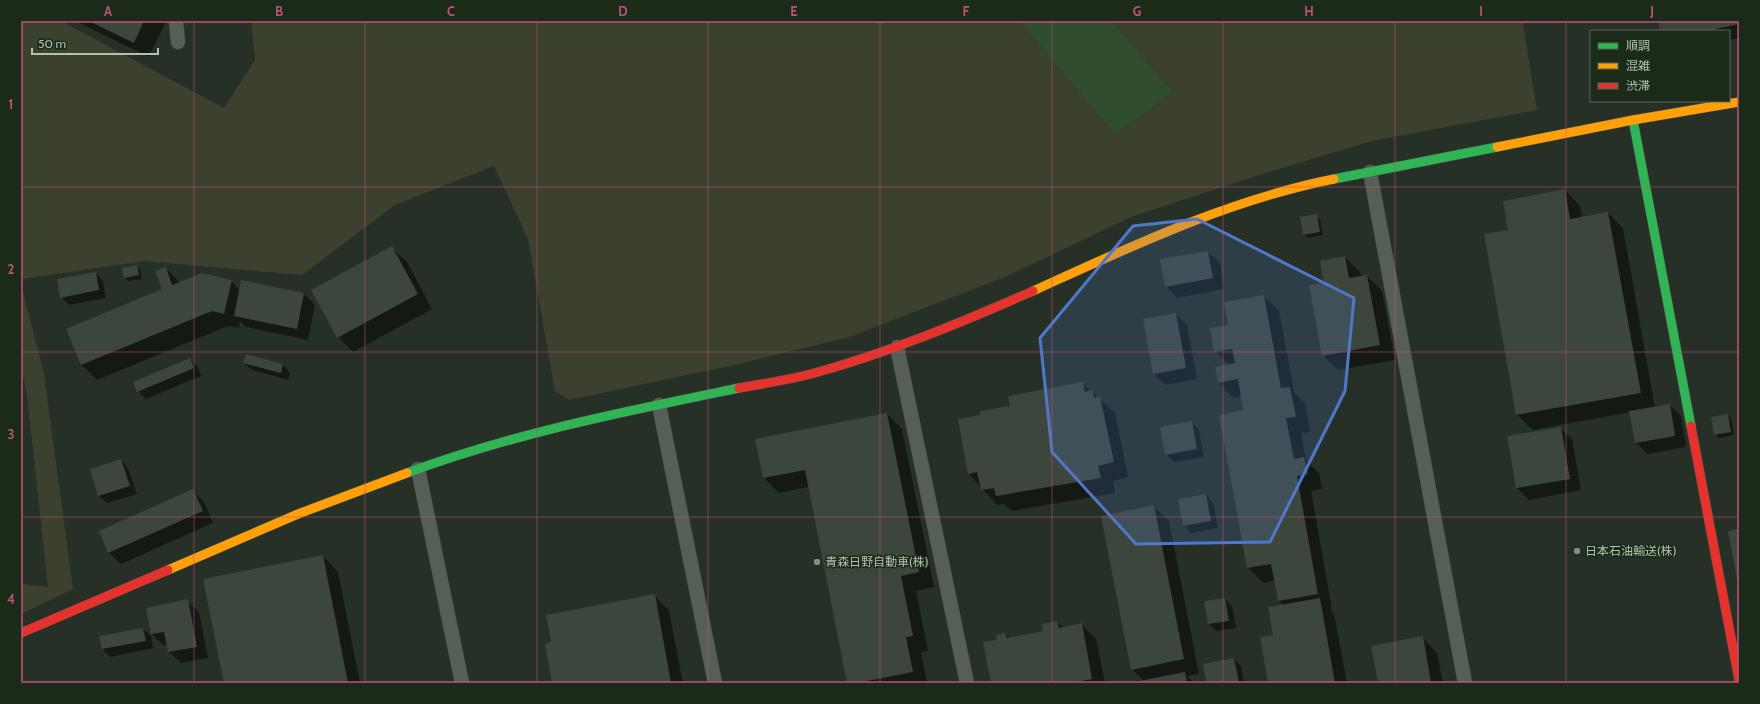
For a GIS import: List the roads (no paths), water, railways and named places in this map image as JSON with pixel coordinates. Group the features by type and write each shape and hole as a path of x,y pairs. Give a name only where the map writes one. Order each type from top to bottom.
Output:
{"street":[{"path":"176,21 178,42"},
{"path":"21,634 298,514 418,469 498,443 596,418 810,374 897,347 955,325 1188,222 1304,185 1633,120 1739,102"},
{"path":"1633,120 1739,680"},
{"path":"1370,172 1465,683"},
{"path":"897,347 967,683"},
{"path":"659,405 715,683"},
{"path":"418,469 462,683"}],"place":[{"name":"日本石油輸送(株)","path":"1577,551"},
{"name":"青森日野自動車(株)","path":"817,562"}]}
